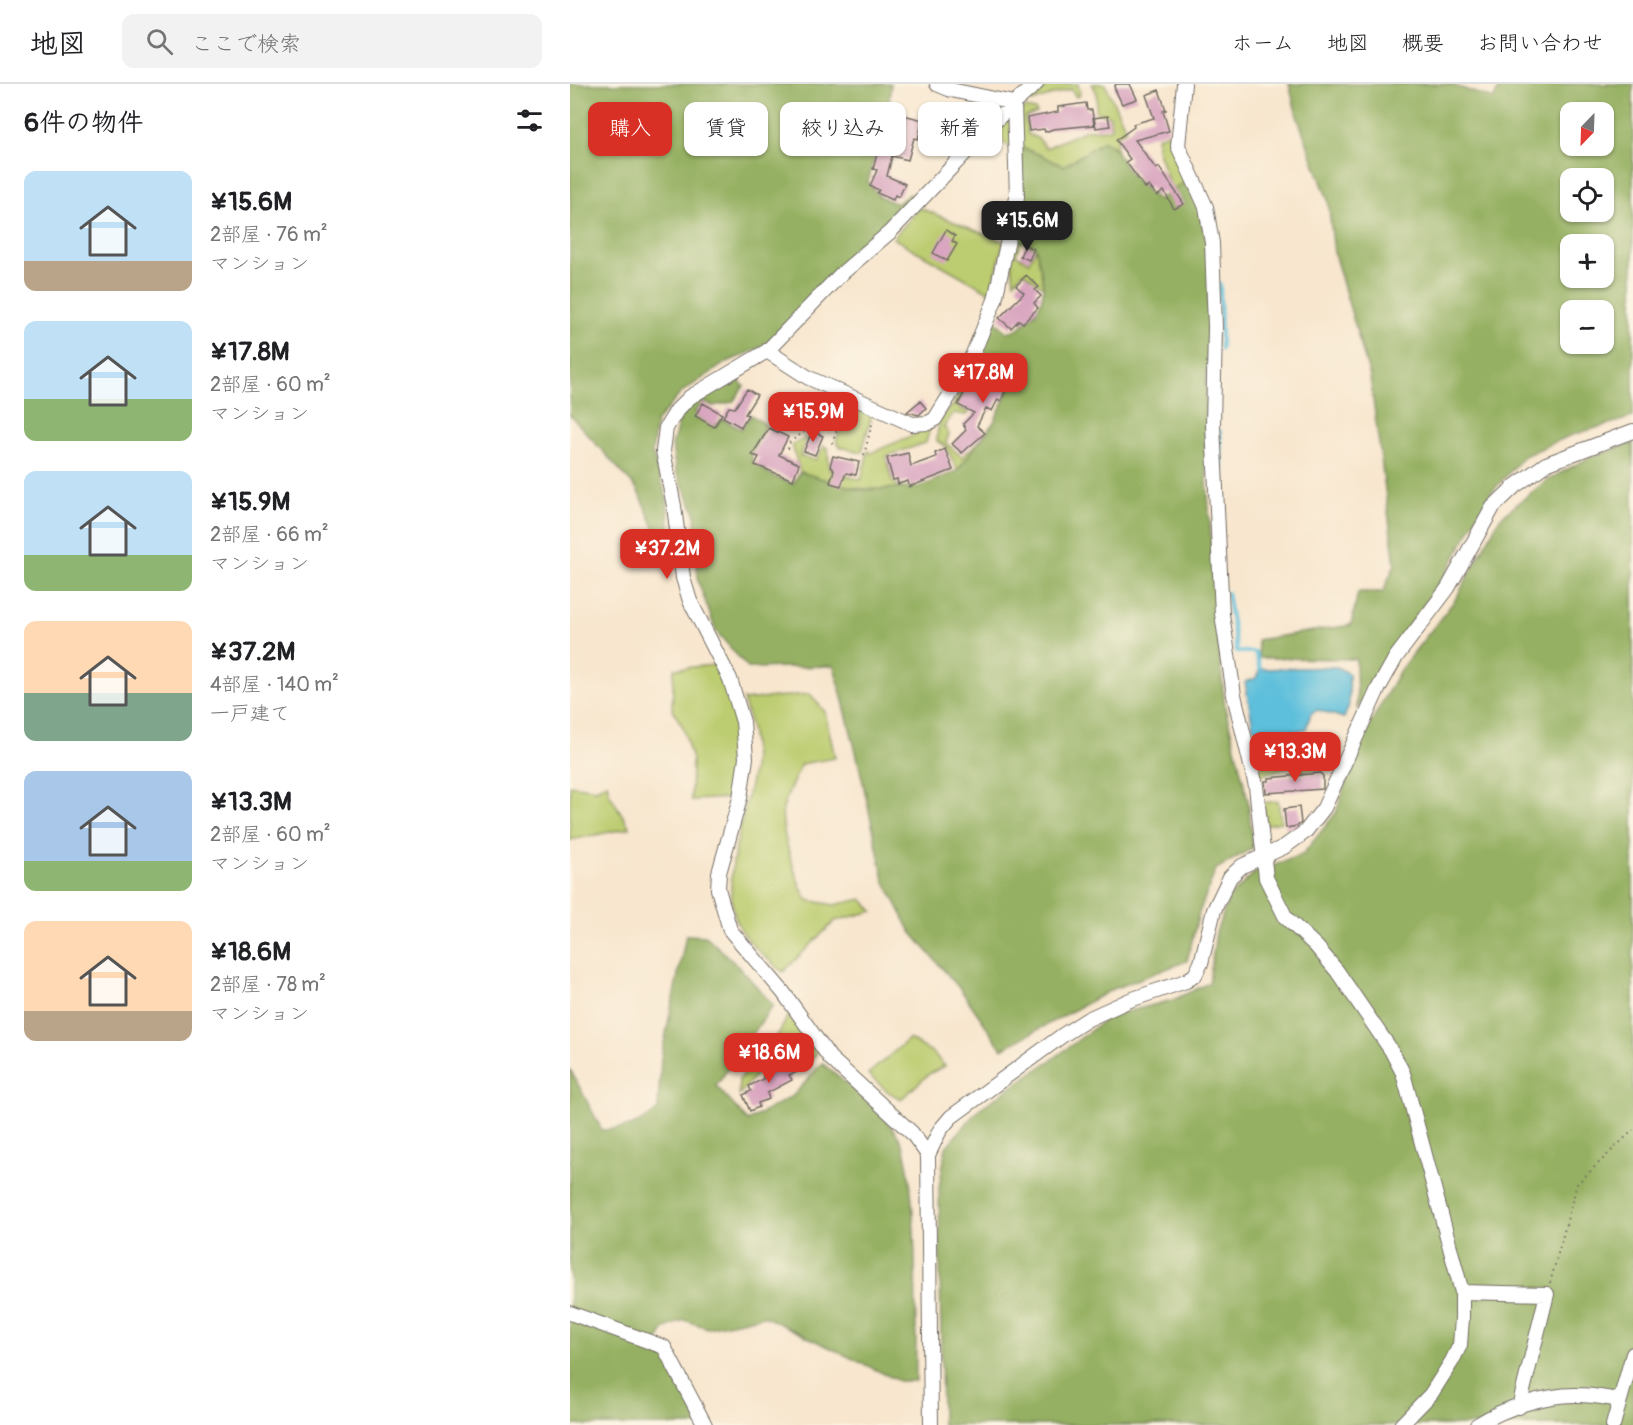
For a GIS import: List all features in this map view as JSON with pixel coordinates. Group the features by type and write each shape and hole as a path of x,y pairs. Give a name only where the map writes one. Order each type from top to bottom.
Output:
{"street":[{"path":"937,84 973,96 1014,103"},
{"path":"928,1155 912,1133 830,1058 783,992 730,930 718,889 719,873 740,798 745,768 743,722 730,679 690,602 683,578 674,506 663,451 666,428 677,410 690,397 767,351 840,275 890,232 1014,103 1036,84"},
{"path":"1185,84 1178,146 1206,207 1212,243 1215,327 1213,425 1222,614 1234,695 1256,786 1266,878 1286,918 1316,946 1337,971 1391,1050 1403,1073 1462,1292 1460,1345 1431,1394 1401,1425"},
{"path":"767,351 825,385 877,406 912,424 927,423 935,419 968,366 995,300 1016,204 1014,103"},
{"path":"931,1425 928,1155 940,1130 951,1117 1088,1019 1196,975 1202,963 1221,892 1230,877 1242,866 1284,847 1305,832 1324,808 1378,689 1396,657 1448,588 1493,507 1515,486 1546,464 1633,430"},
{"path":"1462,1292 1547,1294 1519,1407"},
{"path":"570,1313 664,1347 705,1425"},
{"path":"1612,1425 1633,1354"},
{"path":"1477,1425 1492,1416 1556,1397 1578,1395 1620,1400"}],"path":[{"path":"788,449 790,442 809,428 825,385"},
{"path":"832,444 850,395"},
{"path":"864,455 877,406"},
{"path":"1547,1294 1577,1184 1633,1130"}],"green space":[{"path":"570,84 891,84 889,102 780,102 780,156 875,156 868,182 879,196 896,204 910,194 915,202 762,347 727,362 682,392 656,422 652,453 667,498 670,538 658,536 637,489 570,415"},
{"path":"1051,84 1078,84 1080,95 1076,97 1071,89 1031,102 1027,99"},
{"path":"1092,84 1105,84 1126,129 1117,136 1116,149 1104,141 1064,166 1037,153 1020,148 1020,112 1025,108 1035,110 1037,113 1025,117 1028,134 1039,139 1046,148 1086,130 1111,129 1110,116 1096,112 1097,93"},
{"path":"1289,84 1449,84 1494,99 1500,84 1633,84 1633,417 1569,436 1524,456 1489,495 1447,572 1403,634 1357,709 1356,659 1259,658 1257,640 1351,625 1358,592 1383,592 1395,564 1370,377 1334,253 1328,200 1297,116"},
{"path":"1009,113 1014,150 1002,142 1002,121"},
{"path":"1175,131 1191,185 1172,191 1157,149 1157,137"},
{"path":"1104,141 1116,149 1123,164 1134,178 1158,200 1186,181 1191,185 1201,205 1209,265 1205,448 1216,621 1225,707 1248,800 1253,848 1216,869 1199,913 1187,961 1113,989 1002,1049 961,990 911,932 884,880 858,760 834,666 748,668 716,631 698,581 695,512 676,472 672,445 680,418 695,400 710,388 737,379 744,386 733,402 713,406 703,402 695,412 717,425 722,419 741,429 751,415 766,425 752,451 752,461 773,476 793,484 800,472 860,490 920,487 957,471 994,422 1019,366 997,356 977,355 992,318 1007,332 1017,329 1037,310 1043,294 1036,248 1015,239 1020,148 1037,153 1064,166"},
{"path":"920,208 1004,242 991,293 893,238"},
{"path":"1015,239 1021,242 1016,255 1029,262 1036,248 1044,288 1023,272 1014,282 1010,254"},
{"path":"977,355 1000,357 984,391 967,387 956,406 969,413 965,415 953,413 944,427 949,434 946,443 962,457 980,441 958,471 946,447 937,441 938,431 942,417 952,407"},
{"path":"852,401 873,409 862,452 840,447 836,441"},
{"path":"931,424 926,443 886,456 892,481 901,488 861,489 825,481 800,472 792,445 806,438 800,456 816,460 824,446 828,449 829,470 861,480 868,451 871,453 916,434 916,428"},
{"path":"1633,443 1633,1425 942,1425 939,1188 946,1147 979,1109 1057,1056 1110,1016 1173,1000 1209,983 1216,932 1229,898 1254,873 1303,854 1336,813 1357,748 1400,670 1455,600 1500,518 1546,481 1590,457"},
{"path":"714,665 732,699 738,753 735,798 691,800 692,760 683,727 672,709 674,669"},
{"path":"810,694 825,712 835,758 801,764 783,809 782,818 790,855 807,900 834,905 862,899 873,911 835,921 783,972 748,940 739,926 733,909 732,870 754,760 752,734 743,700"},
{"path":"1315,734 1333,739 1332,768 1298,772 1292,743 1294,739"},
{"path":"1285,739 1289,767 1259,776 1254,742"},
{"path":"607,783 609,793 630,828 570,840 570,785 596,789"},
{"path":"1278,801 1281,822 1266,825 1263,803"},
{"path":"686,935 706,936 743,971 773,1005 716,1086 748,1121 794,1095 822,1063 872,1107 898,1136 905,1154 913,1215 916,1381 899,1381 764,1316 708,1328 684,1320 665,1328 655,1346 667,1357 702,1425 570,1425 570,1069 602,1130 632,1125 658,1109 661,1058"},
{"path":"789,1014 817,1053 801,1071 792,1060 783,1059 768,1064 739,1095 739,1079 779,1033"},
{"path":"909,1039 932,1052 945,1066 929,1074 901,1099 888,1092 868,1074"}],"water":[{"path":"1337,667 1349,674 1349,705 1344,718 1318,710 1311,713 1306,729 1267,736 1260,735 1253,727 1245,682 1256,678 1260,669"}],"building":[{"path":"1116,84 1130,84 1137,99 1122,104 1114,87"},
{"path":"1159,90 1166,110 1163,111 1169,131 1135,140 1156,169 1159,167 1184,204 1174,209 1164,191 1157,196 1149,186 1145,188 1126,162 1130,159 1116,140 1134,127 1133,124 1154,118 1146,95"},
{"path":"1086,103 1087,110 1092,110 1094,125 1053,129 1045,132 1044,129 1029,131 1027,118 1058,112 1058,107"},
{"path":"906,116 918,119 918,139 914,138 908,160 892,156 906,156"},
{"path":"1108,116 1110,126 1096,128 1094,118"},
{"path":"876,156 892,156 887,176 905,184 899,197 895,195 893,200 877,193 879,190 870,186 877,170 873,169"},
{"path":"946,230 955,236 952,241 957,244 947,261 933,253"},
{"path":"1025,245 1034,249 1029,260 1020,256"},
{"path":"1026,275 1039,287 1035,290 1041,296 1034,303 1038,308 1023,323 1019,320 1011,328 999,318 1024,293 1016,286"},
{"path":"1001,359 1016,367 1001,401 998,399 992,411 986,408 977,426 985,433 962,453 952,444 966,430 963,424 974,413 958,405 966,389 984,394"},
{"path":"747,389 757,395 745,414 748,415 741,427 723,417 729,407 735,408"},
{"path":"920,401 926,408 919,415 907,412"},
{"path":"703,403 722,414 714,427 695,416"},
{"path":"769,428 788,437 779,455 799,464 793,480 755,465 759,457 752,455"},
{"path":"812,431 823,436 815,455 804,451"},
{"path":"945,449 953,470 909,487 908,481 898,484 897,479 893,480 887,458 908,453 911,466 936,457 935,453"},
{"path":"833,456 859,462 856,475 846,473 841,486 830,483 834,470 830,466"},
{"path":"1320,773 1323,776 1323,789 1266,793 1265,781 1269,781 1269,778"},
{"path":"1299,807 1301,823 1286,828 1284,809"},
{"path":"790,1060 797,1072 789,1075 792,1080 767,1093 769,1099 758,1103 759,1107 750,1111 743,1095 751,1091 749,1086 763,1079 763,1073"}],"waterway":[{"path":"1213,207 1215,223"},
{"path":"1220,284 1221,349"},
{"path":"1220,431 1223,498"},
{"path":"1227,593 1237,652 1255,652 1260,669"}]}
